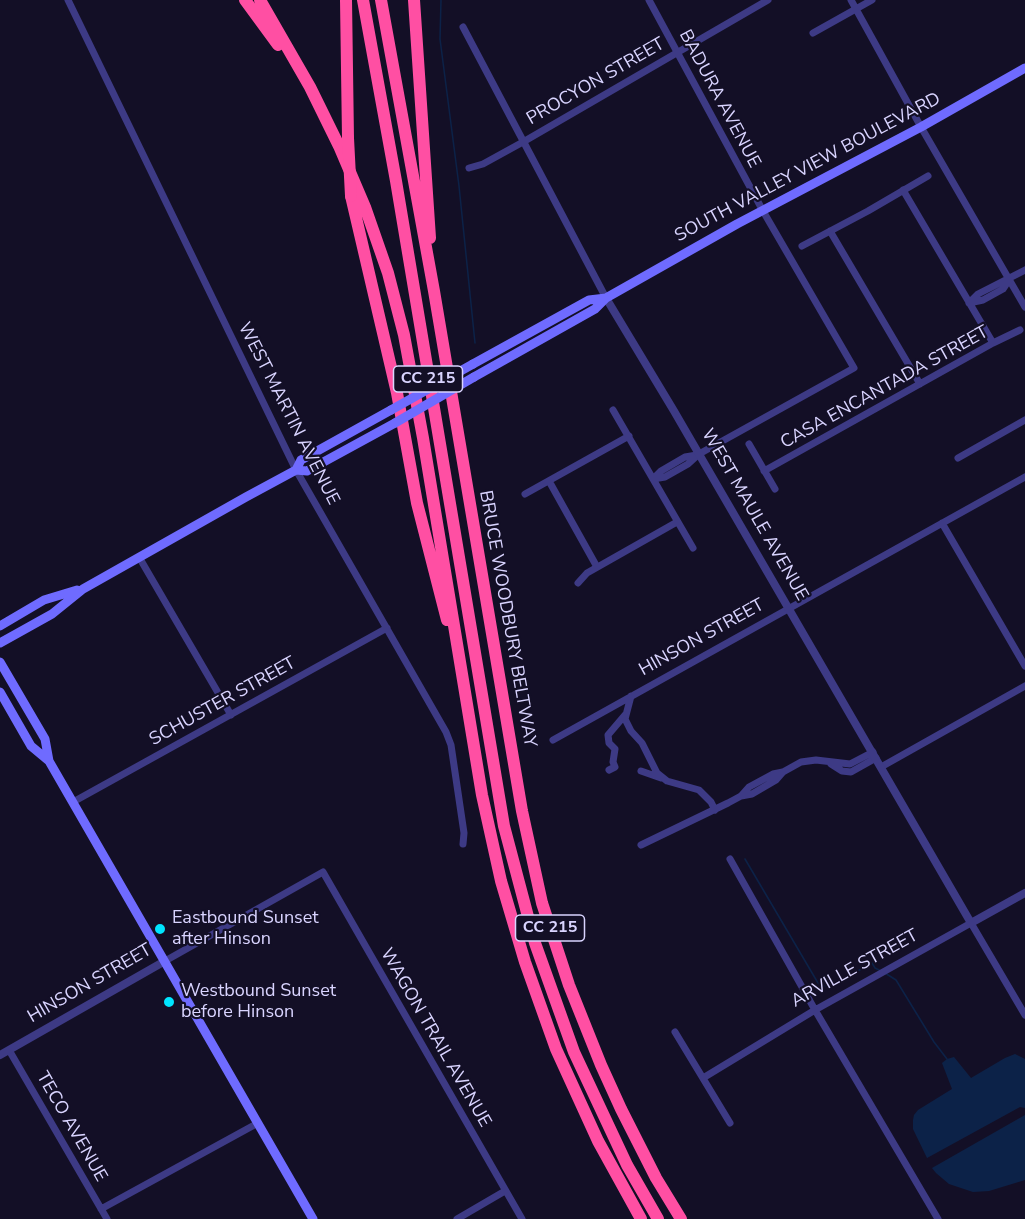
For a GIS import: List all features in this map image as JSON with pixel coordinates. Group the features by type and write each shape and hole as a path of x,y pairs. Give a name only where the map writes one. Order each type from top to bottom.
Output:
{"highway":[{"path":"244,0 255,12 344,142"},
{"path":"260,0 344,142"},
{"path":"346,0 344,142 351,196 397,393 417,503 465,688"},
{"name":"BRUCE WOODBURY BELTWAY","path":"363,0 398,192 504,826 535,943 570,1042 609,1129 658,1219"},
{"name":"BRUCE WOODBURY BELTWAY","path":"381,0 434,291 522,811 542,903 569,985 601,1065 651,1168 681,1219"},
{"path":"414,0 434,291"},
{"name":"CC 215","path":"344,142 388,273 404,335 491,840 525,962 556,1049 641,1219"},
{"path":"622,1185 634,1219"}],"main road":[{"name":"SOUTH VALLEY VIEW BOULEVARD","path":"0,643 52,614 82,589 139,557 296,470 307,471 395,423 595,309 606,298 1025,68"},
{"name":"SOUTH VALLEY VIEW BOULEVARD","path":"296,470 301,460 473,364 589,300 606,298"},
{"name":"SOUTH VALLEY VIEW BOULEVARD","path":"0,626 44,600 82,589"},
{"path":"0,662 45,739 49,761"},
{"path":"0,692 31,746 49,761 313,1219"}],"street":[{"name":"WEST MARTIN AVENUE","path":"68,0 296,470 446,732 451,745 464,833 463,844"},
{"name":"BADURA AVENUE","path":"649,0 763,211 854,368 699,454"},
{"name":"PROCYON STREET","path":"469,168 483,164 523,142 768,0"},
{"path":"851,0 921,127 1025,306"},
{"path":"813,33 872,0"},
{"name":"WEST MAULE AVENUE","path":"463,27 606,298 1025,1015"},
{"path":"802,246 928,176"},
{"path":"903,190 993,343"},
{"path":"830,231 920,384"},
{"path":"969,303 983,300 1003,289 1009,280 1025,270"},
{"name":"CASA ENCANTADA STREET","path":"764,471 1020,330"},
{"path":"613,410 693,548"},
{"path":"958,458 1025,420"},
{"path":"525,494 629,436"},
{"path":"749,444 775,489"},
{"path":"653,480 665,477 688,464 699,454"},
{"name":"HINSON STREET","path":"552,740 1025,477"},
{"path":"549,481 597,567"},
{"path":"578,583 583,576 597,567 677,522"},
{"path":"942,523 1025,666"},
{"path":"139,557 231,715"},
{"name":"SCHUSTER STREET","path":"73,802 387,628"},
{"path":"881,767 1025,686"},
{"path":"609,770 615,767 613,762 615,749 609,743 608,735 621,722 631,696"},
{"path":"626,713 627,724 634,736 642,743 661,778"},
{"path":"641,845 741,796 750,795 776,780 783,772 805,761 816,760 850,765 875,755"},
{"path":"641,771 699,790 711,802 715,810"},
{"path":"730,859 815,1010 938,1219"},
{"name":"HINSON STREET","path":"0,1055 323,872"},
{"name":"WAGON TRAIL AVENUE","path":"323,872 522,1219"},
{"name":"ARVILLE STREET","path":"703,1078 815,1010 1025,892"},
{"path":"675,1032 730,1123"},
{"name":"TECO AVENUE","path":"9,1050 106,1219"},
{"path":"101,1209 258,1123"},
{"path":"457,1219 505,1191"}],"water":[{"path":"1015,1054 1025,1059 1025,1108 1020,1107 927,1158 913,1129 913,1120 918,1110 952,1089 942,1063 954,1057 971,1078"},
{"path":"1025,1115 1025,1180 989,1191 973,1192 949,1184 932,1168"}],"waterway":[{"path":"441,0 440,39 459,186 475,343"},
{"path":"745,859 818,983 822,986 833,985 872,963 881,971"},
{"path":"885,973 896,980 947,1059"}],"place":[{"name":"Eastbound Sunset after Hinson","path":"160,929"},
{"name":"Westbound Sunset before Hinson","path":"169,1002"}]}
